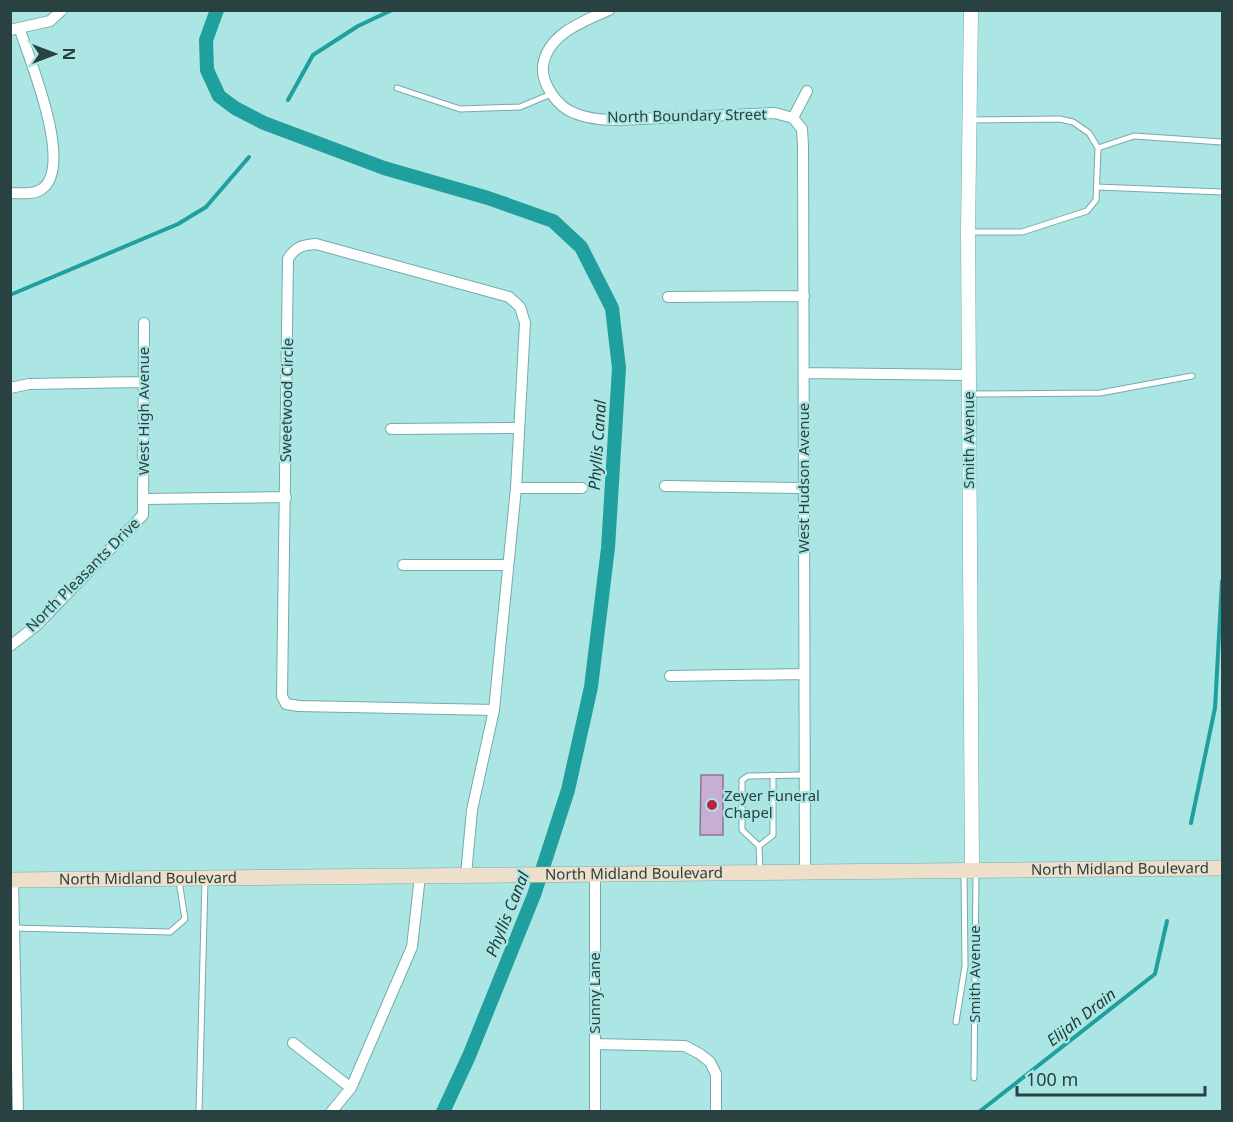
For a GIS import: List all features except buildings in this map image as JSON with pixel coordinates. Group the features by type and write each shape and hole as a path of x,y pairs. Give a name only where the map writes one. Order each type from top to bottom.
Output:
{"main road":[{"name":"North Midland Boulevard","path":"12,880 1222,868"}],"street":[{"path":"10,193 33,193 43,188 52,176 52,136 15,30 50,21 62,10"},
{"path":"553,94 543,73 547,50 573,26 609,10"},
{"name":"Smith Avenue","path":"970,10 968,232 971,870"},
{"path":"793,118 807,91"},
{"name":"North Boundary Street","path":"553,94 556,100 575,114 608,119 775,113 793,118"},
{"name":"West Hudson Avenue","path":"793,118 802,129 803,146 805,872"},
{"name":"Sweetwood Circle","path":"466,875 472,810 494,710 516,488 525,323 520,307 509,297 316,244 304,244 294,250 288,259 282,696 286,704 494,710"},
{"path":"668,297 804,296"},
{"name":"West High Avenue","path":"144,324 144,498"},
{"path":"805,373 969,375"},
{"path":"10,388 29,384 143,382"},
{"path":"391,429 519,428"},
{"path":"665,486 804,488"},
{"path":"516,488 582,488"},
{"path":"144,498 286,497"},
{"name":"North Pleasants Drive","path":"10,646 37,625 143,515 144,498"},
{"path":"403,565 508,565"},
{"path":"670,676 804,674"},
{"name":"Sunny Lane","path":"595,874 595,1112"},
{"path":"331,1112 351,1088 412,947 420,876"},
{"path":"12,880 18,1109"},
{"path":"293,1043 351,1088"},
{"path":"595,1044 685,1046 700,1054 710,1062 716,1074 716,1112"}],"lane":[{"path":"397,88 460,109 520,107 553,94"},
{"path":"968,232 1022,232 1087,211 1096,200 1098,148 1089,133 1073,122 1060,119 969,120"},
{"path":"1098,148 1134,136 1222,141"},
{"path":"1096,187 1222,192"},
{"path":"969,394 1100,393 1192,376"},
{"path":"759,846 773,835 773,775"},
{"path":"760,872 759,846 742,830 742,780 748,776 804,775"},
{"path":"956,1022 965,966 971,870"},
{"name":"Smith Avenue","path":"971,870 974,1078"},
{"path":"14,928 170,932 185,919 178,878"},
{"path":"199,1112 205,878"}],"waterway":[{"name":"Phyllis Canal","path":"217,10 206,40 207,70 219,96 235,108 264,123 384,168 488,198 553,221 581,247 612,308 619,368 608,548 591,687 568,790 534,895 469,1056 443,1112"},
{"path":"288,100 313,55 358,26 392,10"},
{"path":"10,295 178,224 206,207 249,157"},
{"name":"Elijah Drain","path":"1191,823 1215,708 1222,581"},
{"name":"Elijah Drain","path":"979,1112 1155,974 1167,921"}],"place":[{"name":"Zeyer Funeral Chapel","path":"712,805"}]}
